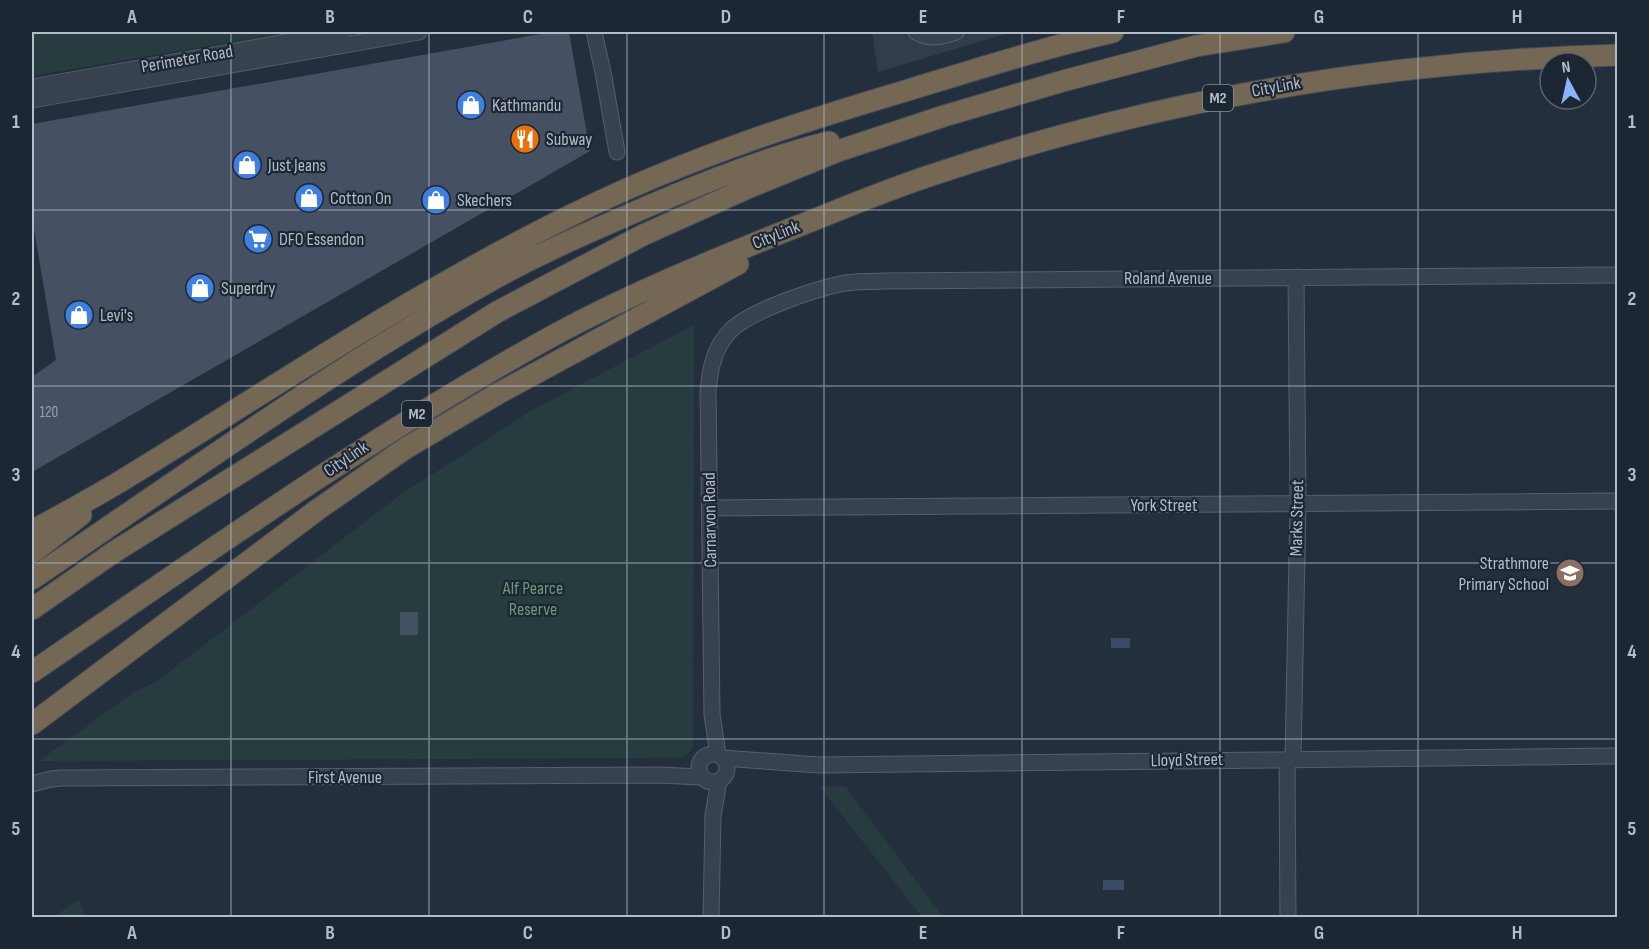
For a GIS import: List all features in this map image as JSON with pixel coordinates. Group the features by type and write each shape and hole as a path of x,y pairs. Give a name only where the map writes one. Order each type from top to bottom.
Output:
{"highway":[{"path":"32,531 123,480 360,331 516,243 635,186 706,155 806,121 1022,55 1113,32"},
{"name":"M2","path":"32,609 114,552 497,312 644,235 750,187 838,151 944,116 1063,81 1196,46 1284,32"},
{"name":"CityLink","path":"32,672 375,440 473,381 563,331 649,289 739,249 833,212 935,174 1172,108 1336,77 1550,56 1617,55"},
{"path":"32,579 285,407 490,281 527,262 711,179 815,146 944,116"},
{"path":"32,724 317,510 406,448 509,388 833,212"},
{"path":"32,553 123,480"}],"street":[{"name":"Perimeter Road","path":"32,87 343,32"},
{"path":"32,100 418,32"},
{"path":"594,32 617,152"},
{"path":"916,32 935,38 956,32"},
{"name":"Roland Avenue","path":"730,331 747,318 764,310 841,283 1617,275"},
{"name":"Marks Street","path":"1288,918 1290,759 1298,504 1296,277"},
{"name":"Carnarvon Road","path":"711,918 713,816 708,391 710,368 718,348 730,331"},
{"name":"York Street","path":"710,508 1617,501"},
{"name":"Lloyd Street","path":"712,768 756,762 819,765 1617,756"},
{"name":"First Avenue","path":"32,784 51,778 659,775 712,768"}],"shaded area":[{"path":"872,32 1012,32 878,72"}],"green space":[{"path":"32,32 289,32 32,76"},
{"name":"Alf Pearce Reserve","path":"694,325 693,748 682,758 39,761 134,692 157,681 400,495 534,409"},
{"path":"819,786 846,787 943,917 922,917"},
{"path":"79,899 85,917 53,917"}],"water":[{"path":"1111,638 1130,638 1130,648 1111,648"},
{"path":"1103,880 1124,880 1124,890 1103,890"}],"building":[{"name":"DFO Essendon","path":"552,32 569,32 590,151 32,472 32,377 56,360 32,217 32,124"},
{"path":"400,612 418,612 418,635 400,635"}],"place":[{"name":"Kathmandu","path":"471,105"},
{"name":"Subway","path":"525,139"},
{"name":"Just Jeans","path":"247,165"},
{"name":"Cotton On","path":"309,198"},
{"name":"Skechers","path":"436,200"},
{"name":"DFO Essendon","path":"258,239"},
{"name":"Superdry","path":"200,288"},
{"name":"Levi's","path":"79,315"},
{"name":"Strathmore Primary School","path":"1570,573"}]}
